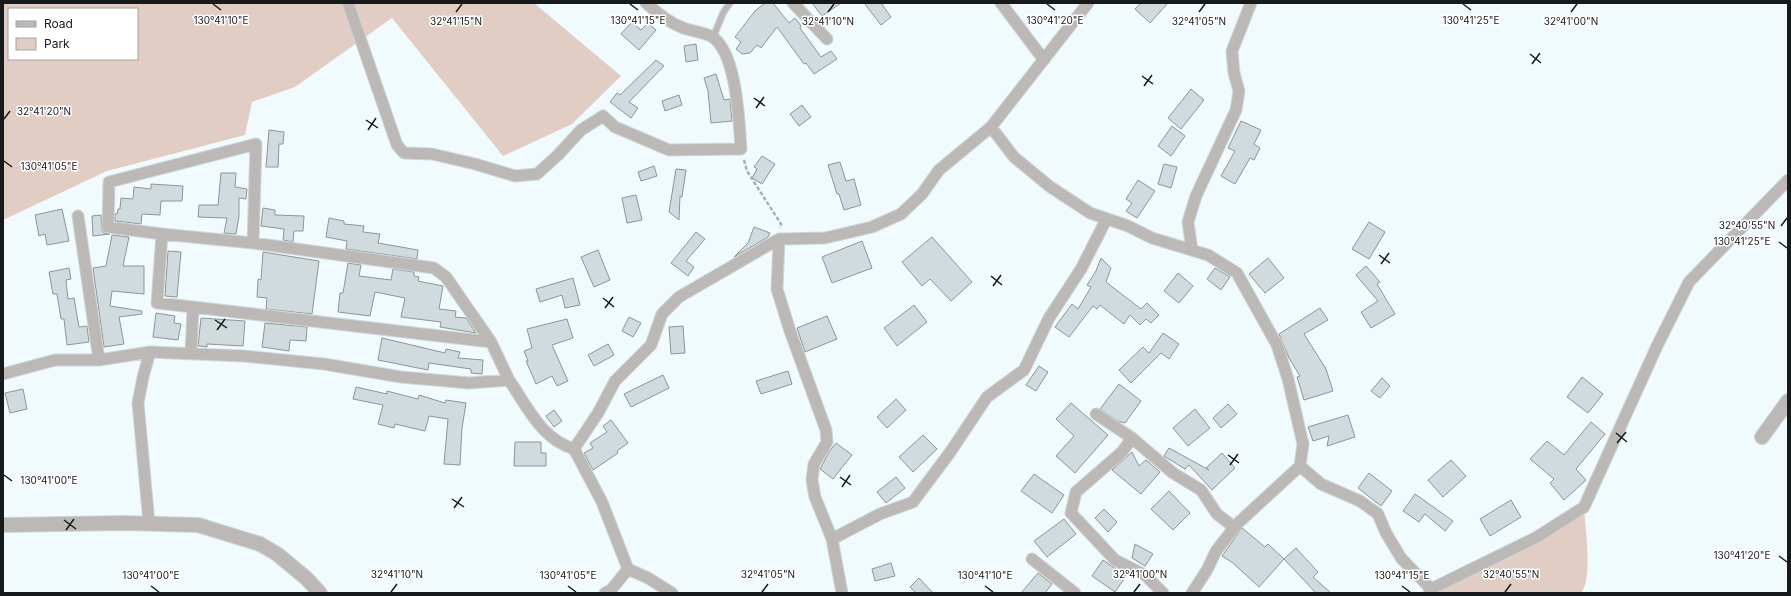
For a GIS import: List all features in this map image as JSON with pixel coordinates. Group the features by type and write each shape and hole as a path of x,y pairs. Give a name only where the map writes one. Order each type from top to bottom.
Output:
{"street":[{"path":"348,3 398,145 404,153 432,154 475,164 515,176 537,174 558,155 581,130 602,116 615,127 669,150 741,149 737,96 726,56 718,42 710,36 679,26 646,3"},
{"path":"793,3 827,39"},
{"path":"1002,3 1044,60"},
{"path":"574,449 598,414 616,381 651,345 662,314 679,297 779,239 825,238 872,226 901,214 922,194 939,170 991,127 1088,3"},
{"path":"1192,250 1188,222 1196,196 1236,110 1239,91 1234,73 1232,51 1251,3"},
{"path":"991,127 1014,157 1049,186 1090,213 1106,220 1128,226 1152,238 1208,254 1237,273 1277,346 1288,378 1303,444 1300,466 1237,524 1216,551 1192,593"},
{"path":"253,243 256,144 109,182 108,227 253,243 434,268 446,277 491,342 509,380 540,428 564,446 574,449 602,502 628,569 648,578 672,593"},
{"path":"1300,466 1320,484 1360,501 1378,514 1386,533 1401,558 1430,591 1537,537 1584,507 1657,346 1689,282 1788,180"},
{"path":"78,216 99,360"},
{"path":"832,539 880,514 913,502 951,451 987,397 1024,370 1050,318 1081,269 1106,220"},
{"path":"162,234 157,303 491,342"},
{"path":"779,239 777,289 790,331 826,430 827,442 814,464 812,480 816,497 832,539 842,593"},
{"path":"191,353 193,307"},
{"path":"149,523 138,403 142,377 150,352"},
{"path":"3,374 55,360 99,360 150,352 242,356 324,364 401,377 462,382 509,380"},
{"path":"1762,437 1788,401"},
{"path":"1096,414 1132,438 1173,473 1201,490 1217,514 1235,528"},
{"path":"1132,438 1122,452 1076,492 1071,513 1115,560 1145,575 1164,593"},
{"path":"3,525 149,523 198,525 260,544 278,554 320,593"},
{"path":"1032,559 1075,593"},
{"path":"605,593 611,590 628,569"}],"lane":[{"path":"713,39 730,3"}],"path":[{"path":"741,149 747,171 781,224 779,239"}],"green space":[{"path":"3,3 534,3 621,76 572,124 503,156 392,18 295,87 252,102 245,135 107,171 3,220"},
{"path":"1584,507 1587,539 1587,576 1585,586 1581,593 1429,593"}],"building":[{"path":"765,3 773,3 789,23 795,18 801,26 800,28 821,57 831,51 837,59 814,74 806,63 804,64 777,27 761,48 757,45 750,53 742,54 736,49 741,42 735,37 755,11"},
{"path":"812,3 841,3 822,16"},
{"path":"864,3 881,3 891,17 881,25"},
{"path":"1141,3 1168,3 1150,23 1135,9"},
{"path":"632,22 641,30 648,23 656,30 639,50 621,34"},
{"path":"696,44 698,60 686,62 684,46"},
{"path":"656,60 664,66 629,102 638,108 631,118 610,102 617,93 620,95"},
{"path":"716,74 724,100 730,99 732,121 711,123 708,91 704,78"},
{"path":"1191,89 1204,100 1181,129 1168,118"},
{"path":"679,95 682,105 665,111 662,101"},
{"path":"802,105 811,117 799,126 790,114"},
{"path":"1241,121 1261,130 1254,144 1260,148 1254,160 1250,158 1235,184 1221,176 1235,151 1228,148"},
{"path":"1172,126 1185,136 1171,156 1158,146"},
{"path":"269,130 284,132 283,144 279,144 278,167 266,167"},
{"path":"762,156 775,164 762,184 752,178 757,169 754,167"},
{"path":"840,162 846,181 854,179 861,205 844,210 839,194 837,194 828,165"},
{"path":"1164,164 1177,167 1171,188 1158,184"},
{"path":"654,166 657,176 641,181 638,172"},
{"path":"676,169 686,170 682,197 680,196 679,220 669,212"},
{"path":"221,173 236,173 235,187 247,189 246,199 239,198 239,216 236,234 224,233 227,218 198,217 199,205 218,205"},
{"path":"1138,180 1155,191 1137,218 1126,211 1132,203 1126,199"},
{"path":"151,184 183,186 182,201 161,201 160,215 142,214 141,224 115,221 115,214 117,214 118,209 120,209 121,198 133,199 134,187 151,189"},
{"path":"636,195 642,220 627,223 622,198"},
{"path":"263,208 275,210 275,215 304,216 303,231 294,231 293,242 283,240 284,229 261,226"},
{"path":"62,209 69,241 47,245 45,234 39,236 35,215"},
{"path":"101,215 102,230 104,233 110,234 93,236 92,216"},
{"path":"329,218 344,221 344,224 364,226 363,232 380,234 378,243 418,250 417,259 346,249 347,241 326,237"},
{"path":"1369,222 1385,232 1369,259 1352,249"},
{"path":"754,227 770,233 768,237 734,257 748,243"},
{"path":"696,232 705,239 686,261 694,267 688,276 671,263"},
{"path":"112,235 129,237 123,266 144,266 144,294 112,291 110,306 142,311 142,314 119,317 124,344 104,347 93,268 106,266"},
{"path":"932,237 972,282 951,301 930,279 922,286 902,262"},
{"path":"862,241 872,268 832,283 822,257"},
{"path":"598,250 610,280 594,287 581,257"},
{"path":"168,251 181,252 177,297 165,296"},
{"path":"263,252 319,261 312,314 266,309 267,298 257,297 258,279 261,280"},
{"path":"1101,258 1111,268 1106,282 1141,309 1147,303 1159,315 1151,323 1146,319 1140,325 1130,315 1124,324 1100,305 1097,309 1093,306 1069,337 1055,327 1072,304 1078,309 1091,287 1087,285 1096,271"},
{"path":"1268,258 1284,278 1265,293 1249,274"},
{"path":"348,263 361,265 359,276 391,280 393,269 414,272 414,276 419,277 418,281 443,286 439,309 456,311 455,317 466,318 476,333 440,327 441,322 401,317 405,298 375,292 370,316 338,312 340,293 343,293"},
{"path":"1366,266 1380,282 1377,284 1395,314 1371,328 1361,312 1378,301 1356,275"},
{"path":"69,268 71,279 66,280 68,299 74,298 79,327 87,326 89,342 67,345 64,319 61,319 57,294 53,294 49,272"},
{"path":"1215,268 1230,277 1221,290 1207,279"},
{"path":"1178,273 1193,286 1179,303 1164,291"},
{"path":"573,278 580,305 565,308 562,295 540,302 536,289"},
{"path":"914,305 927,322 897,346 884,328"},
{"path":"1320,308 1328,320 1304,334 1326,369 1333,391 1304,400 1297,377 1300,376 1289,358 1279,334"},
{"path":"156,313 175,316 174,323 181,324 178,340 153,337"},
{"path":"827,316 837,339 805,352 797,328"},
{"path":"629,317 641,323 633,337 622,331"},
{"path":"201,318 245,321 243,346 207,344 207,347 198,346"},
{"path":"567,319 573,338 552,345 568,381 557,386 552,376 536,384 526,361 528,361 524,351 532,348 527,329"},
{"path":"265,323 307,327 306,341 290,340 289,351 262,347"},
{"path":"683,326 685,353 671,354 669,327"},
{"path":"1163,333 1179,344 1169,359 1161,353 1131,383 1119,370 1143,347 1149,353"},
{"path":"382,338 445,353 446,349 460,352 458,358 483,360 482,374 471,373 471,369 429,363 428,370 378,360"},
{"path":"608,344 614,355 594,366 588,355"},
{"path":"1039,366 1048,372 1036,391 1026,385"},
{"path":"788,371 792,384 761,394 756,381"},
{"path":"663,375 669,388 631,407 624,394"},
{"path":"1582,377 1603,394 1588,413 1567,397"},
{"path":"1382,378 1390,386 1380,398 1371,391"},
{"path":"1119,384 1141,401 1125,423 1118,421 1100,409"},
{"path":"356,387 387,394 387,391 418,399 419,395 445,403 446,400 466,403 462,428 460,465 444,464 448,419 429,416 425,431 395,424 394,428 378,424 383,405 353,399"},
{"path":"23,389 27,409 10,413 5,393"},
{"path":"896,399 906,410 887,428 877,417"},
{"path":"1071,403 1108,435 1075,473 1056,456 1074,436 1056,419"},
{"path":"1228,404 1237,414 1221,428 1213,418"},
{"path":"1195,409 1210,428 1188,446 1173,428"},
{"path":"554,410 562,421 554,427 546,416"},
{"path":"1348,415 1355,437 1327,446 1329,436 1313,441 1308,427"},
{"path":"611,420 628,443 617,451 618,453 593,470 584,453 593,448 590,443 607,432 603,426"},
{"path":"1591,422 1605,434 1576,469 1586,480 1564,500 1550,483 1554,479 1530,459 1547,441 1564,455"},
{"path":"923,435 937,449 913,472 899,457"},
{"path":"515,442 541,442 541,453 546,453 546,466 514,466"},
{"path":"836,443 852,455 833,479 820,469 829,452"},
{"path":"1169,448 1209,470 1206,468 1222,453 1235,468 1212,490 1189,465 1185,469 1164,456"},
{"path":"1132,452 1139,466 1146,460 1160,472 1141,494 1112,470"},
{"path":"1451,460 1466,476 1443,497 1428,480"},
{"path":"1369,473 1392,491 1381,506 1358,488"},
{"path":"1034,474 1064,495 1052,513 1021,491"},
{"path":"896,477 905,488 886,503 877,492"},
{"path":"1169,491 1190,513 1173,530 1151,509"},
{"path":"1415,494 1453,521 1445,531 1425,514 1419,522 1403,511"},
{"path":"1511,500 1521,517 1490,536 1480,519"},
{"path":"1104,509 1117,522 1108,532 1095,518"},
{"path":"1064,519 1076,534 1047,557 1034,541"},
{"path":"1242,528 1265,547 1268,544 1284,559 1259,587 1233,563 1222,556"},
{"path":"1135,544 1153,554 1145,566 1132,558"},
{"path":"1296,548 1318,572 1313,577 1331,593 1316,593 1284,559"},
{"path":"1103,560 1126,576 1115,592 1092,576"},
{"path":"891,563 895,576 875,581 872,569"},
{"path":"1038,573 1052,584 1045,593 1021,593"},
{"path":"919,578 933,593 916,593 910,587"}]}
